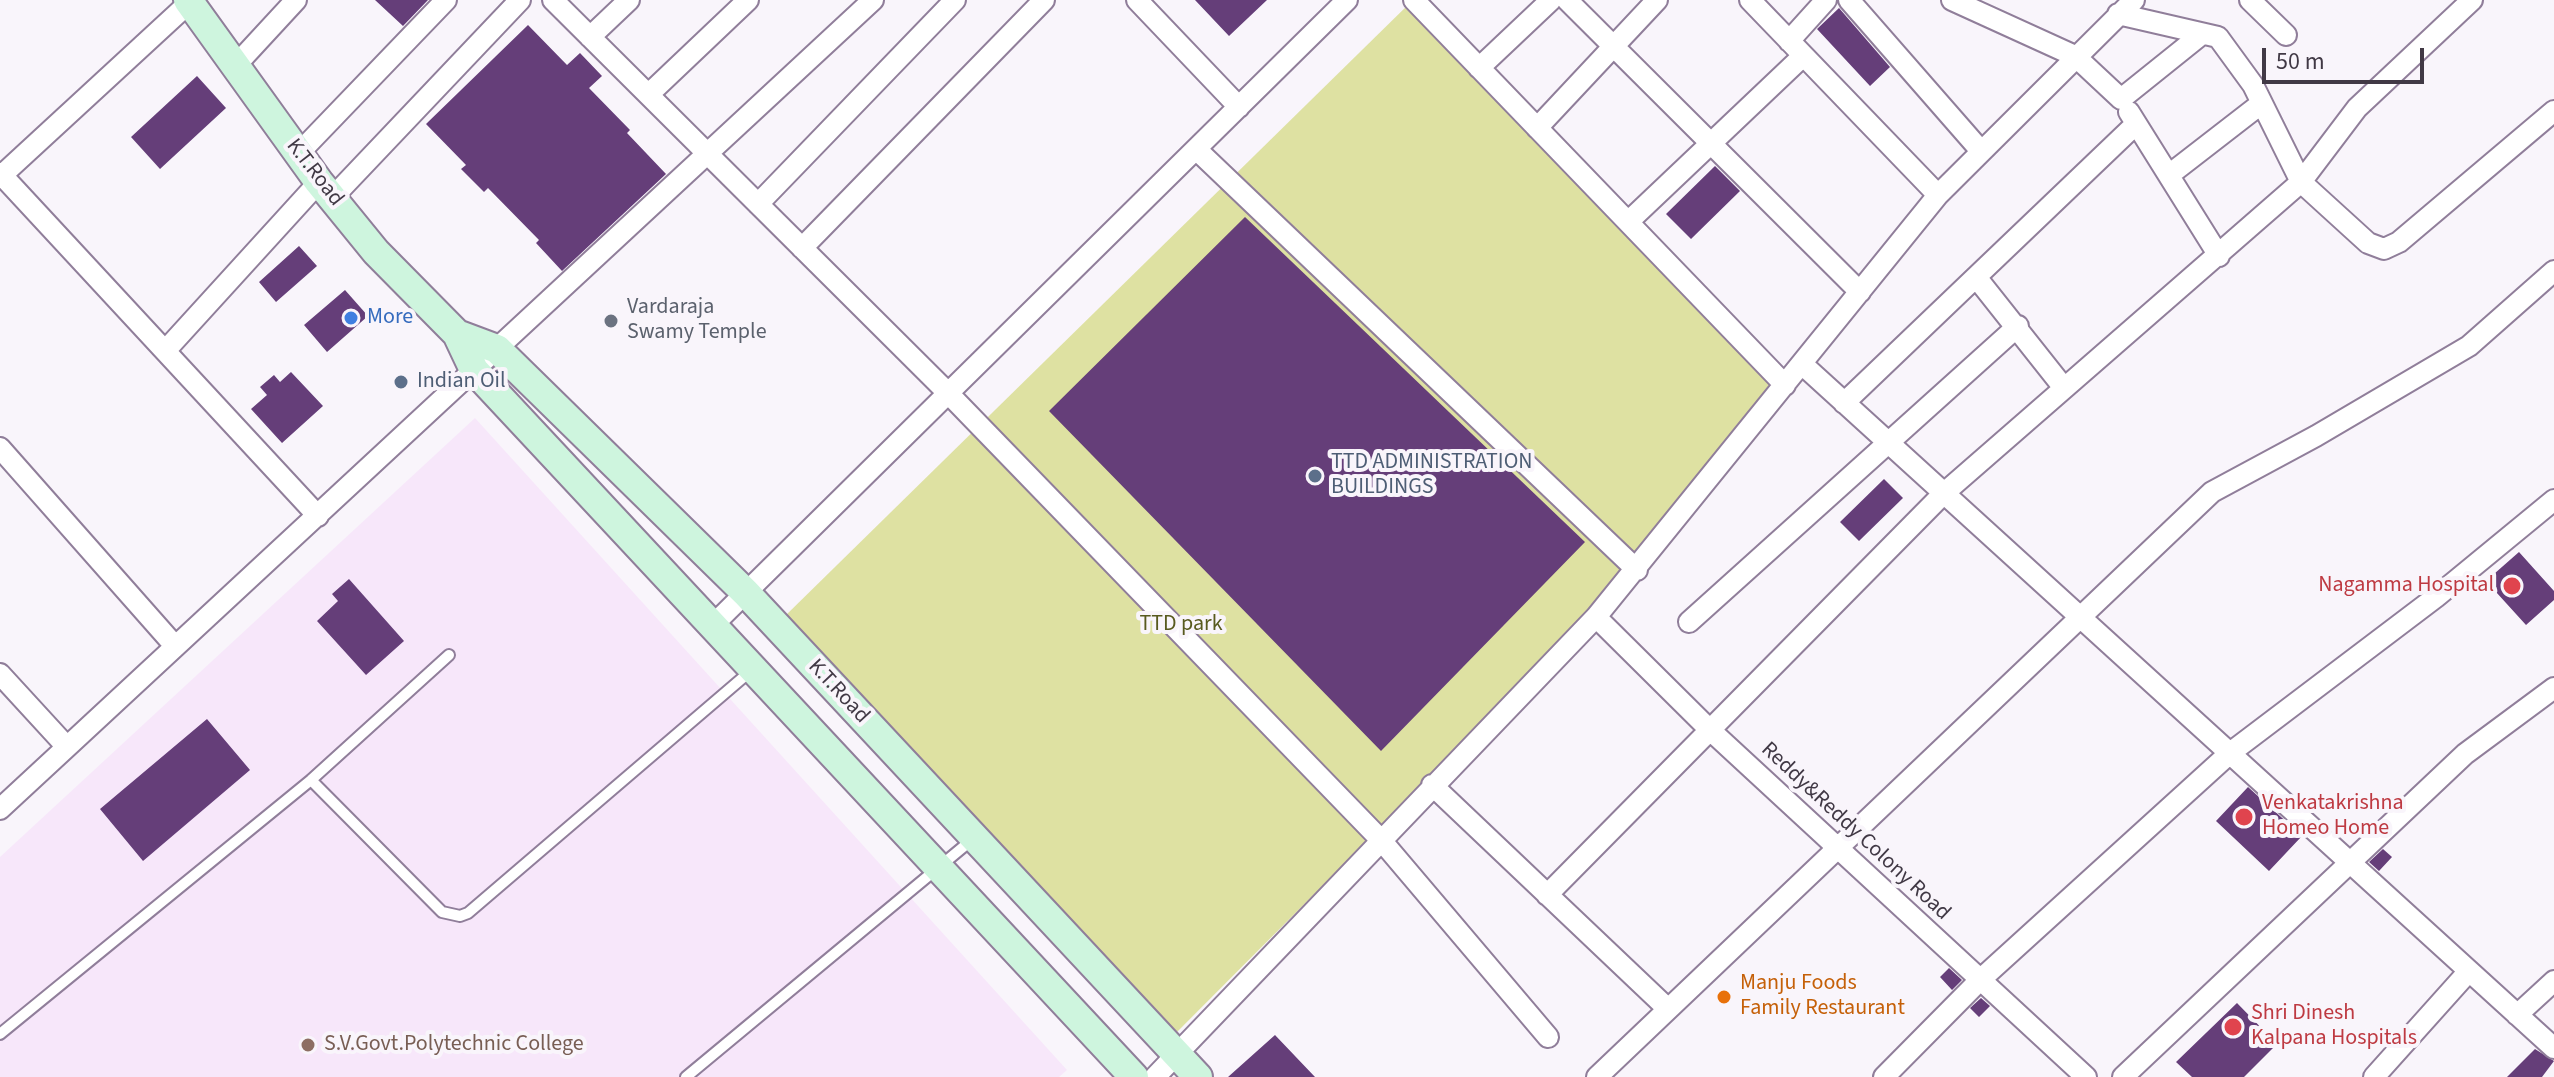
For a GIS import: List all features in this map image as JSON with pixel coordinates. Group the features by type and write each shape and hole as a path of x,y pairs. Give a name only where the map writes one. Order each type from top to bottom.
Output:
{"main road":[{"name":"K.T.Road","path":"189,1 326,190 376,252 457,334 474,370 1134,1077"},
{"name":"K.T.Road","path":"457,334 497,349 746,593 1198,1077"}],"street":[{"path":"236,65 296,0"},
{"path":"298,154 446,0"},
{"path":"165,351 520,0"},
{"path":"553,0 948,393 1381,840 1548,1037"},
{"path":"590,37 629,0"},
{"path":"649,94 748,0"},
{"path":"0,809 873,0"},
{"path":"758,204 955,0"},
{"path":"802,248 1044,0"},
{"path":"1137,0 1239,107"},
{"path":"714,624 1347,0"},
{"path":"1414,0 1785,385"},
{"path":"1479,68 1551,0"},
{"path":"1567,0 1860,292"},
{"path":"1537,128 1657,0"},
{"path":"1750,0 1938,195"},
{"path":"1628,222 1710,145 1796,48 1826,0"},
{"path":"1849,0 1981,151"},
{"path":"1155,1077 1596,617 1938,195 2134,0"},
{"path":"2250,0 2286,35"},
{"path":"1547,895 1943,494 2301,182 2357,108 2472,0"},
{"path":"189,1 1,175 318,516"},
{"path":"1961,2 2075,56 2121,99 2219,256"},
{"path":"2118,14 2218,37 2262,103 2301,182 2368,243 2384,249 2399,242 2551,121"},
{"path":"2121,99 2202,34"},
{"path":"2169,175 2262,103"},
{"path":"1844,403 2136,124"},
{"path":"1196,149 1637,570"},
{"path":"1597,1077 2212,492 2316,436 2469,346 2554,271"},
{"path":"1976,277 2018,326 2064,388"},
{"path":"1689,622 2018,326"},
{"path":"1802,364 2554,1048"},
{"path":"0,448 175,646"},
{"path":"1884,1077 1980,980 2230,753 2436,597 2554,500"},
{"name":"Reddy&Reddy Colony Road","path":"1596,617 1709,729 2086,1077"},
{"path":"0,674 67,747"},
{"path":"2123,1077 2465,754 2554,688"},
{"path":"1432,785 1668,1009"},
{"path":"2374,1077 2469,971"},
{"path":"2517,1015 2554,981"}],"lane":[{"path":"0,1034 311,780 449,655"},
{"path":"311,780 442,912 460,916 468,913 755,668"},
{"path":"686,1077 975,838"}],"shaded area":[{"path":"475,418 1067,1070 1059,1077 0,1077 0,857"}],"green space":[{"name":"TTD park","path":"1413,0 1785,385 1637,570 1175,1034 784,617"}],"building":[{"path":"375,0 428,0 403,26"},
{"path":"1195,0 1267,0 1229,36"},
{"path":"1839,8 1890,67 1870,86 1817,29"},
{"path":"528,25 567,65 580,53 602,76 589,88 630,130 627,133 666,174 562,271 536,243 539,240 488,188 484,192 461,169 466,165 426,124"},
{"path":"197,76 226,108 160,169 131,137"},
{"path":"1715,166 1740,191 1691,239 1666,214"},
{"name":"TTD ADMINISTRATION BUILDINGS","path":"1245,217 1585,542 1381,751 1049,411"},
{"path":"299,246 317,266 276,302 259,282"},
{"path":"345,290 368,316 327,352 304,325"},
{"path":"291,372 323,406 282,443 251,409 267,395 260,387 274,375 280,382"},
{"path":"1884,479 1903,498 1859,541 1840,522"},
{"path":"2519,552 2554,591 2554,600 2526,625 2486,581"},
{"path":"349,579 404,641 366,675 317,621 338,601 332,594"},
{"path":"207,719 250,770 143,861 100,809"},
{"path":"2248,787 2302,836 2269,871 2216,821"},
{"path":"2383,849 2392,857 2379,871 2369,862"},
{"path":"1949,968 1962,980 1952,990 1940,977"},
{"path":"1981,998 1990,1006 1979,1017 1970,1008"},
{"path":"2237,1003 2277,1044 2244,1077 2192,1077 2176,1062"},
{"path":"1275,1035 1315,1077 1228,1077"},
{"path":"2535,1049 2554,1061 2542,1077 2507,1077"}],"place":[{"name":"More","path":"351,318"},
{"name":"Vardaraja Swamy Temple","path":"611,321"},
{"name":"Indian Oil","path":"401,382"},
{"name":"TTD ADMINISTRATION BUILDINGS","path":"1315,476"},
{"name":"Nagamma Hospital","path":"2512,586"},
{"name":"Venkatakrishna Homeo Home","path":"2244,817"},
{"name":"Manju Foods Family Restaurant","path":"1724,997"},
{"name":"Shri Dinesh Kalpana Hospitals","path":"2233,1027"},
{"name":"S.V.Govt.Polytechnic College","path":"308,1045"}]}
